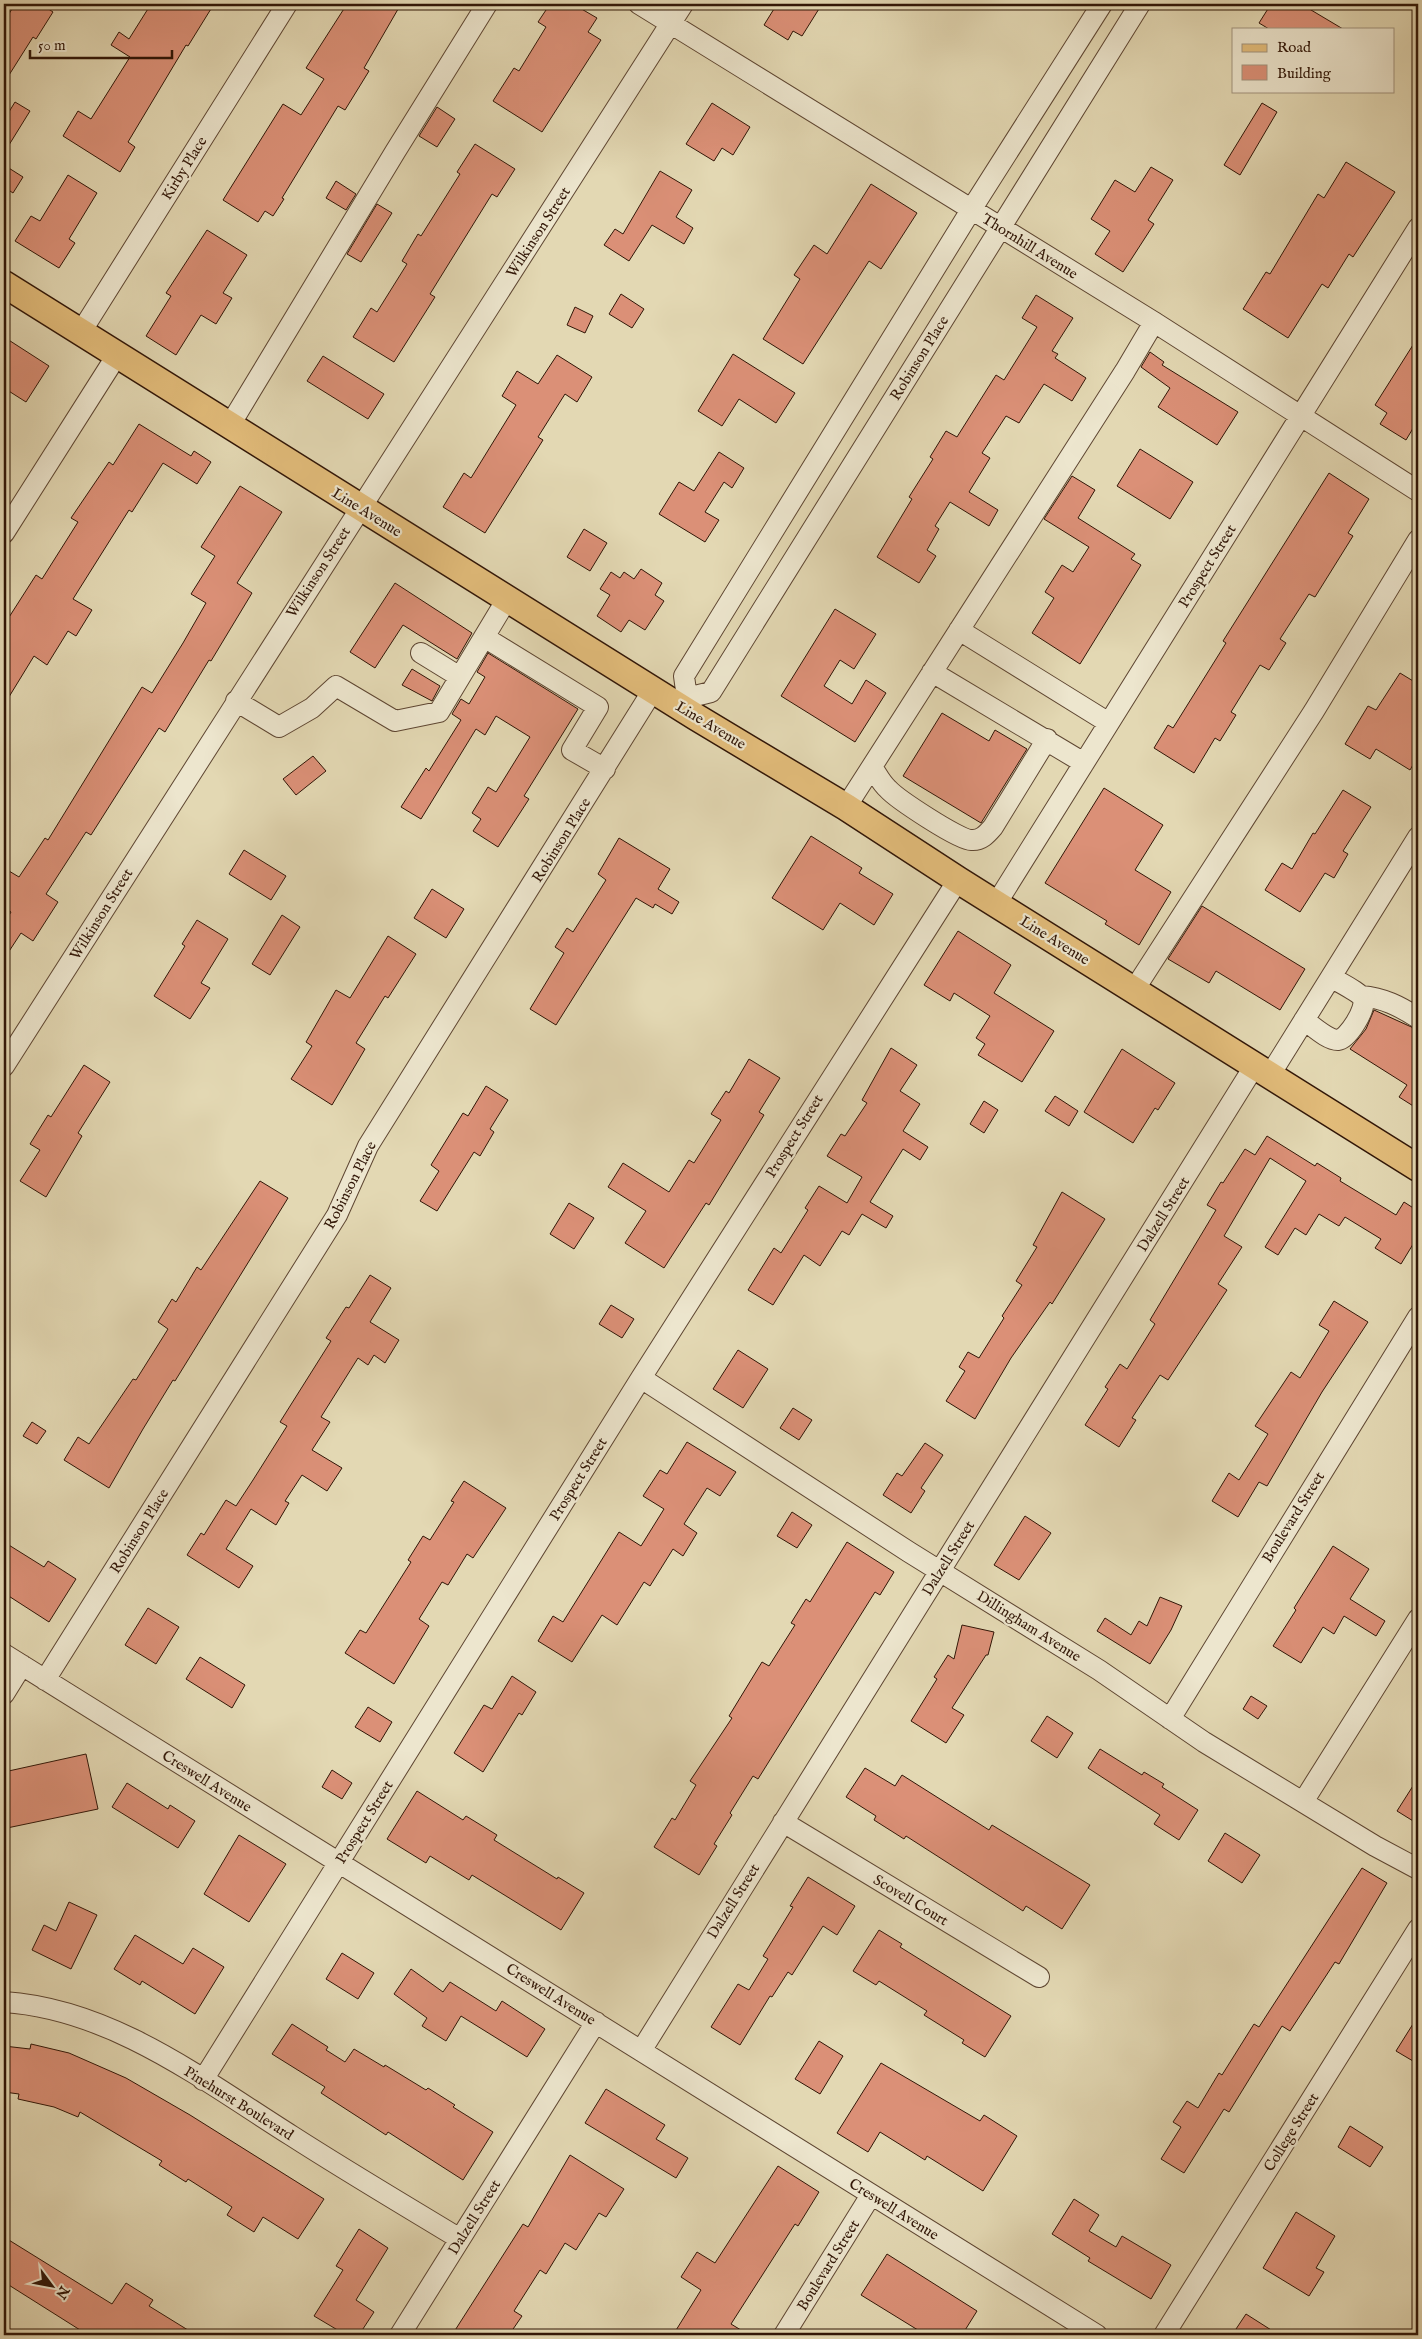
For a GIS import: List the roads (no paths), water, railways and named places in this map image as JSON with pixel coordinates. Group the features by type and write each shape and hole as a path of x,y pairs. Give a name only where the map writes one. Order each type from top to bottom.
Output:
{"main road":[{"name":"Line Avenue","path":"4,284 654,690 684,703 958,880 1134,990 1263,1070 1416,1160"}],"street":[{"name":"Kirby Place","path":"81,332 288,4"},
{"path":"230,426 390,160 487,4"},
{"name":"Thornhill Avenue","path":"639,4 1000,229 1154,322 1418,491"},
{"name":"Wilkinson Street","path":"4,1066 236,701 640,75 670,22 683,4"},
{"path":"684,703 684,676 971,210 1102,4"},
{"name":"Robinson Place","path":"684,703 711,692 1140,4"},
{"name":"Prospect Street","path":"996,904 1418,228"},
{"path":"846,807 1125,371 1154,322"},
{"path":"4,533 117,355"},
{"path":"1134,990 1314,711 1418,540"},
{"path":"236,701 278,727 312,708 336,686 394,721 438,712 507,599"},
{"path":"959,630 1109,723"},
{"path":"484,637 598,707 572,750 605,769"},
{"path":"421,653 460,677"},
{"path":"932,672 1084,762"},
{"name":"Robinson Place","path":"45,1680 337,1215 368,1146 654,690"},
{"path":"872,767 886,788 896,797 956,834 969,840 977,840 986,835 993,827 1046,739"},
{"name":"Dalzell Street","path":"641,2051 940,1571 1263,1070 1304,1020 1418,837"},
{"name":"Prospect Street","path":"203,2080 641,1378 958,880"},
{"path":"1330,977 1361,996 1378,998 1397,1004 1418,1018"},
{"path":"1304,1020 1329,1037 1338,1040 1345,1036 1363,1010 1364,1000 1361,996"},
{"name":"Boulevard Street","path":"1170,1719 1418,1317"},
{"name":"Dillingham Avenue","path":"641,1378 940,1571 1099,1670 1170,1719 1375,1846 1418,1869"},
{"path":"1303,1802 1418,1619"},
{"name":"Creswell Avenue","path":"4,1654 1097,2335"},
{"path":"4,1694 22,1666"},
{"name":"Scovell Court","path":"782,1822 1039,1977"},
{"name":"College Street","path":"1164,2335 1418,1929"},
{"name":"Pinehurst Boulevard","path":"4,2002 50,2007 101,2024 124,2035 203,2080 460,2239"},
{"name":"Dalzell Street","path":"400,2335 596,2022"},
{"name":"Boulevard Street","path":"784,2335 871,2195"}]}
